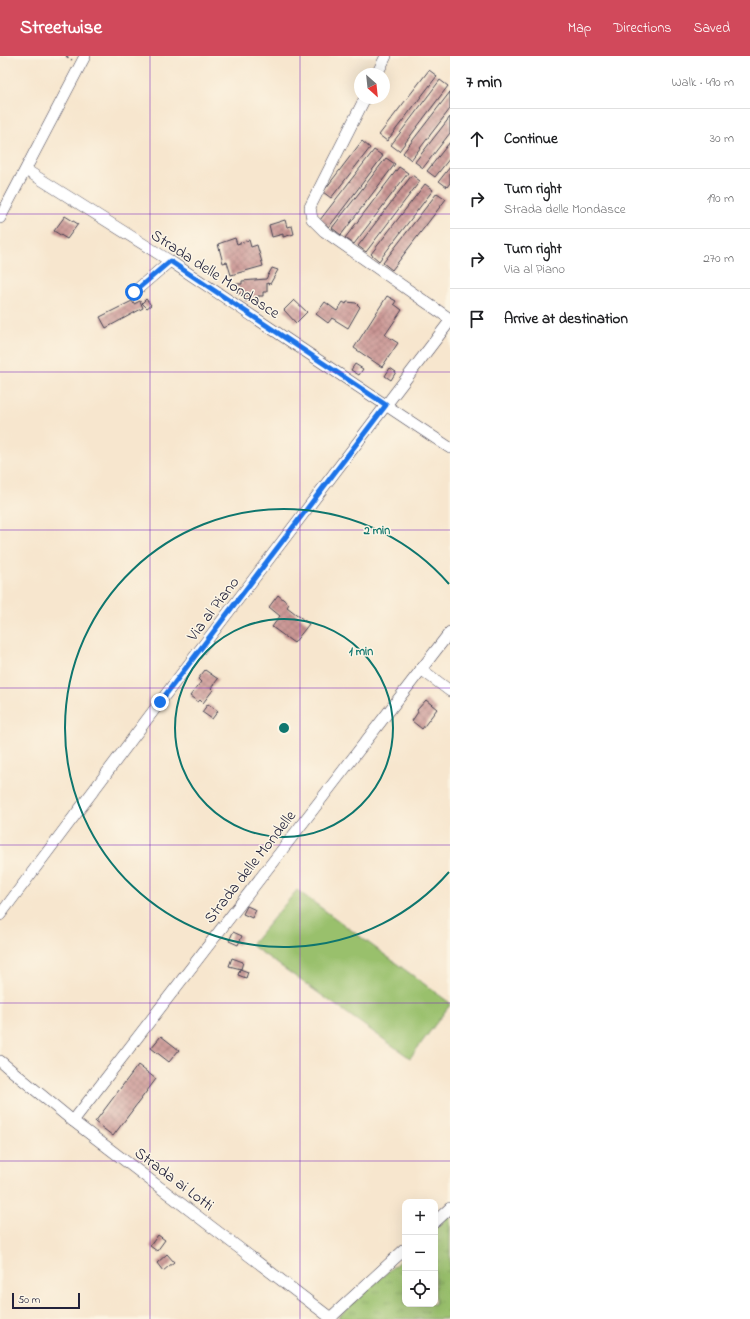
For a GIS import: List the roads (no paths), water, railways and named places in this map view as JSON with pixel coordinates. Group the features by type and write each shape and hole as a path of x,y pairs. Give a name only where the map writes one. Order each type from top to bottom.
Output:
{"street":[{"path":"0,218 85,56"},
{"path":"380,68 386,56"},
{"path":"362,104 310,207 312,219 324,231 450,320"},
{"name":"Strada delle Mondasce","path":"26,170 170,261 450,448"},
{"path":"134,292 170,261"},
{"name":"Via al Piano","path":"0,915 450,320"},
{"name":"Strada delle Mondelle","path":"73,1121 450,632"},
{"path":"421,669 450,691"},
{"name":"Strada ai Lotti","path":"0,1061 73,1121 330,1319"},
{"path":"438,1219 450,1208"},
{"path":"330,1319 402,1252"}]}
